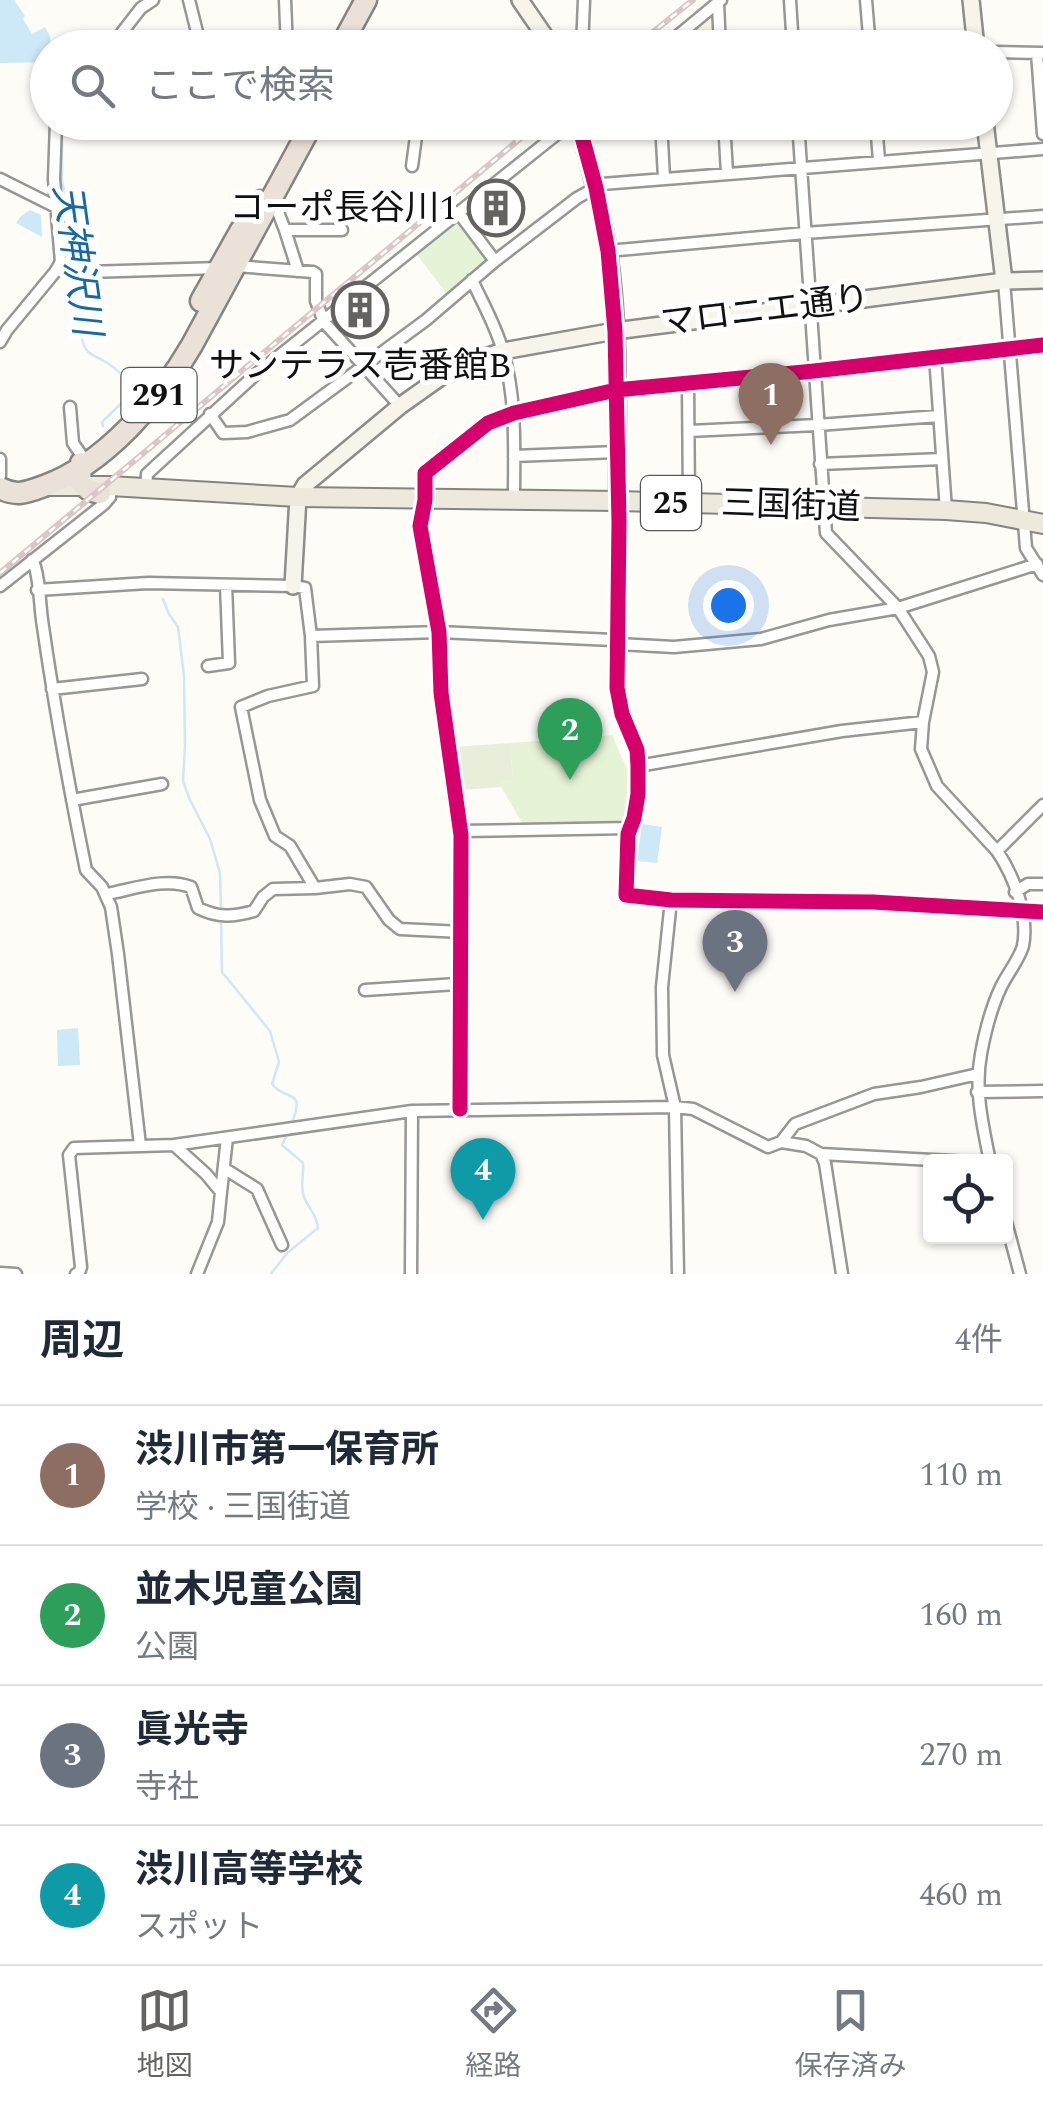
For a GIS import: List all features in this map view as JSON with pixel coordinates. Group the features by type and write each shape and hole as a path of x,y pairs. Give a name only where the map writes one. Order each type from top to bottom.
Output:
{"highway":[{"path":"350,30 366,0"},
{"path":"365,30 381,0"},
{"name":"291","path":"265,200 290,140"},
{"name":"291","path":"96,478 119,424 171,356 303,140"},
{"name":"291","path":"48,475 96,478 62,480 12,494 0,488 48,475"}],"main road":[{"name":"三国街道","path":"34,490 96,478 146,492 234,499 514,500 946,510 986,512 1034,522"}],"street":[{"path":"124,30 141,8 153,0"},
{"path":"189,0 196,30"},
{"path":"285,0 287,30"},
{"path":"520,0 541,30"},
{"path":"583,30 584,0"},
{"path":"790,0 792,30"},
{"path":"866,0 868,30"},
{"path":"971,0 974,30"},
{"path":"684,30 719,1"},
{"path":"719,1 720,30"},
{"path":"1013,52 1040,53 1043,134"},
{"path":"0,342 4,330 60,263 55,140"},
{"path":"412,166 416,140"},
{"path":"146,492 147,474 210,414 552,140"},
{"path":"581,140 596,188 608,251 615,330 617,688 622,714 637,750 638,766 638,794 628,834 626,895 670,900 873,902 1043,912"},
{"path":"661,140 664,178"},
{"path":"725,140 727,173"},
{"path":"799,140 826,533 898,608 929,656 933,672 921,749 937,786 1004,862 1022,911 1022,950 995,1000 978,1074 977,1092 989,1154"},
{"path":"877,140 879,161"},
{"path":"311,636 440,632 613,640 618,644 674,647 761,639 829,620 898,608 1040,569 1026,548 1034,522 987,140"},
{"path":"210,414 223,433 246,432 290,420 426,320 577,198 602,184 1043,149"},
{"path":"0,178 58,208"},
{"path":"265,200 276,208 298,271"},
{"path":"458,212 495,261"},
{"path":"608,251 1043,216"},
{"path":"286,230 342,230"},
{"path":"60,263 84,272 228,267 316,274 316,301 324,322 400,406"},
{"path":"472,280 503,351 514,413 514,500"},
{"name":"マロニエ通り","path":"298,497 305,485 400,406 455,367 503,351 615,330 1004,280 1043,280"},
{"path":"460,1108 460,831 441,693 440,632 420,526 425,473 488,423 514,413 616,390 1043,344"},
{"path":"934,356 946,510"},
{"path":"688,383 689,503"},
{"path":"0,586 104,504 96,478 74,443 70,407"},
{"path":"688,431 939,416"},
{"path":"514,456 617,452"},
{"path":"0,459 0,476"},
{"path":"820,464 942,460"},
{"path":"294,586 298,497"},
{"path":"32,560 36,565 52,690 86,870 107,894 118,954 140,1145"},
{"path":"37,590 148,582 305,588 312,686 241,707 260,800 274,836 290,846 315,888"},
{"path":"208,666 229,664 226,585"},
{"path":"52,690 142,679"},
{"path":"638,766 842,731 923,722"},
{"path":"72,800 162,784"},
{"path":"997,851 1043,806"},
{"path":"460,831 630,828"},
{"path":"107,894 180,882 191,887 198,908 233,917 254,911 273,888 350,884 366,887 388,920 400,929 462,932"},
{"path":"1015,892 1028,884 1043,884"},
{"path":"670,900 662,986 662,1055 675,1107 678,1274"},
{"path":"365,990 456,984 461,989"},
{"path":"781,1142 795,1124 874,1094 978,1074"},
{"path":"977,1092 1043,1091"},
{"path":"76,1274 81,1267 69,1155 74,1148 174,1146 412,1111 675,1107 693,1109 768,1147 781,1142 806,1146 821,1154 923,1159"},
{"path":"412,1111 412,1274"},
{"path":"197,1274 218,1222 227,1138"},
{"path":"174,1146 221,1192"},
{"path":"821,1154 842,1274"},
{"path":"225,1169 257,1188 282,1245"},
{"path":"1012,1244 1020,1274"},
{"path":"0,1273 16,1274"}],"shaded area":[{"path":"709,12 716,15 717,30 689,30"}],"green space":[{"path":"457,218 488,262 446,293 415,252"},
{"path":"613,735 633,786 626,825 524,826 501,787 500,781 513,779 510,743"},
{"path":"510,743 513,780 501,781 501,787 460,790 453,747"}],"water":[{"path":"0,0 14,0 30,31 30,62 0,63"},
{"path":"30,210 41,215 42,237 16,223"},
{"path":"642,824 662,827 657,863 637,861"},
{"path":"78,1028 80,1065 58,1066 57,1030"}],"waterway":[{"name":"天神沢川","path":"62,140 62,182 82,266"},
{"name":"天神沢川","path":"82,274 85,348 131,383 130,395 102,422 103,426"},
{"name":"天神沢川","path":"163,599 178,627 184,676 183,781 210,839 220,873 221,911"},
{"name":"天神沢川","path":"221,919 222,972 270,1031 279,1062 272,1084 296,1100 291,1125"},
{"name":"天神沢川","path":"271,1274 287,1253 318,1228 303,1193 303,1163 282,1145 288,1132"}],"railway":[{"path":"656,30 693,0"},
{"path":"0,573 518,140"}],"cycle path":[{"path":"583,140 608,251 615,331 617,688 622,714 637,750 638,766 638,794 628,834 626,895 671,900 873,902 1043,912"},
{"path":"460,1109 461,835 441,693 439,632 420,526 425,473 488,423 514,413 616,390 1043,345"}],"place":[{"name":"コーポ長谷川1","path":"496,208"},
{"name":"サンテラス壱番館B","path":"360,310"},
{"name":"渋川市第一保育所","path":"771,445"},
{"name":"並木児童公園","path":"570,780"},
{"name":"眞光寺","path":"735,992"},
{"name":"渋川高等学校","path":"483,1220"}]}
